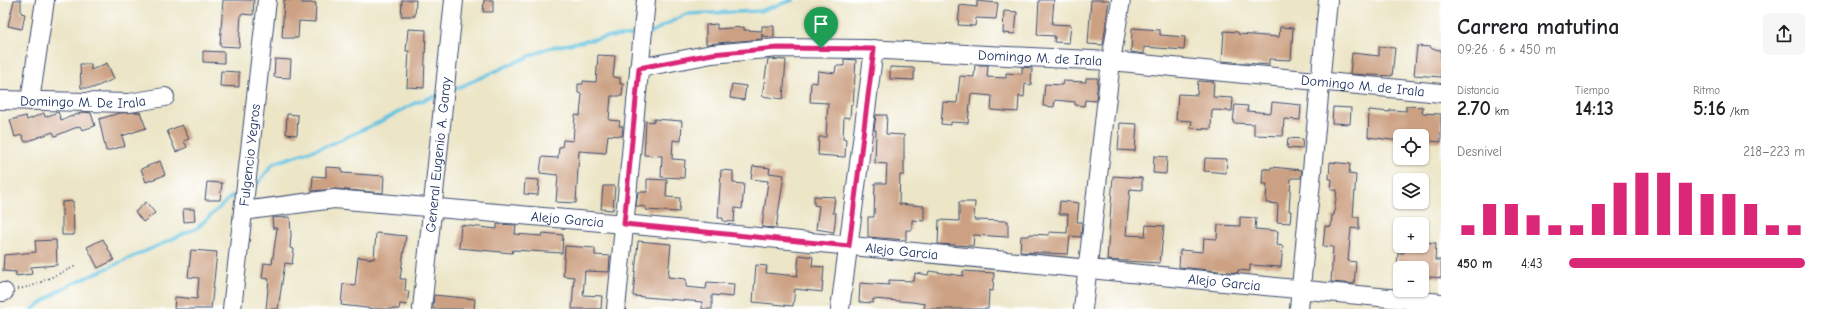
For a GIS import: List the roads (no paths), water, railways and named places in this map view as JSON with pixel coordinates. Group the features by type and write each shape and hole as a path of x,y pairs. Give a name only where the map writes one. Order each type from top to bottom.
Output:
{"street":[{"path":"30,102 46,0"},
{"name":"Fulgencio Yegros","path":"232,309 267,0"},
{"name":"General Eugenio A. Garay","path":"422,309 454,0"},
{"path":"616,309 646,0"},
{"path":"1083,309 1111,61 1120,0"},
{"path":"1299,309 1328,0"},
{"name":"Domingo M. de Irala","path":"639,68 712,54 777,48 874,49 1111,61 1321,80 1441,93"},
{"path":"840,309 874,49"},
{"name":"Domingo M. De Irala","path":"0,100 30,102 129,103 165,97"},
{"name":"Alejo Garcia","path":"244,206 334,200 433,207 1441,303"}],"waterway":[{"path":"648,34 686,14 760,11 793,0"},
{"path":"455,89 548,48 606,37 638,35"},
{"path":"252,187 257,184 274,163 329,145 382,121 415,103 435,96"},
{"path":"33,309 61,289 197,228 231,197 239,193"}]}
